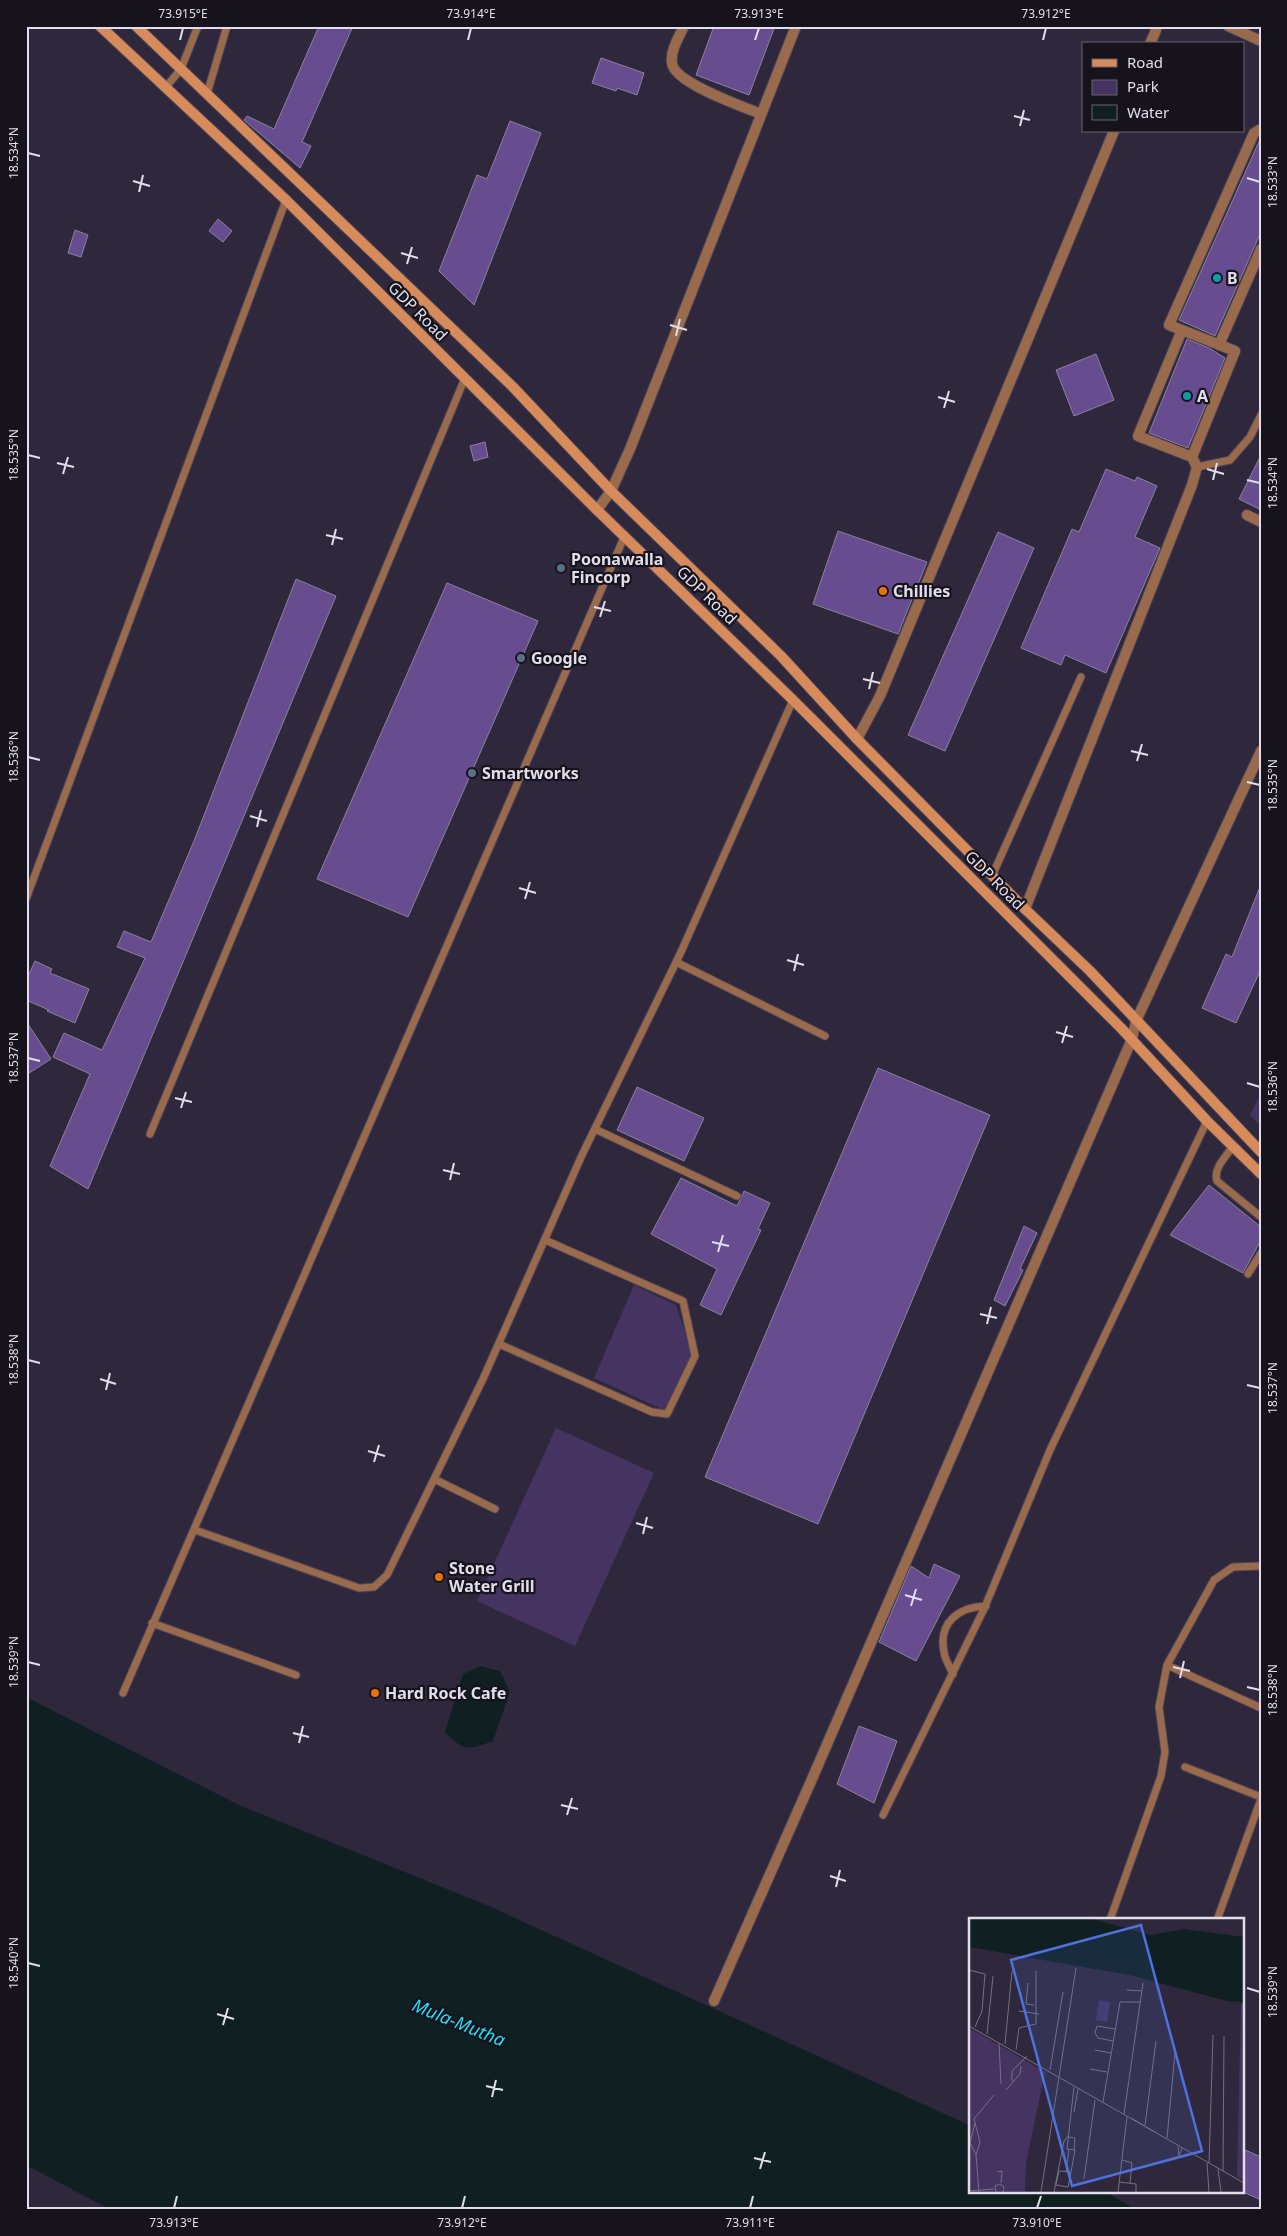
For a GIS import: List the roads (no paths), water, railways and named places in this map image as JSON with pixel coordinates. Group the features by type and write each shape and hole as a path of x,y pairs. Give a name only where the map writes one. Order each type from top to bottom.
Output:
{"main road":[{"name":"GDP Road","path":"100,26 164,88 286,200 597,510 625,535 793,700 1132,1039 1207,1121 1261,1174"},
{"name":"GDP Road","path":"136,26 513,387 611,491 781,656 857,739 1024,909 1090,972 1261,1152"}],"street":[{"path":"684,26 673,51 671,61 674,70 685,80 761,114"},
{"path":"597,510 611,491 633,441 796,26"},
{"path":"1228,26 1261,41"},
{"path":"1151,42 1156,30"},
{"path":"1192,457 1236,351 1168,325 1254,133 1261,129"},
{"path":"857,739 884,687 1114,132"},
{"path":"1219,345 1261,249"},
{"path":"1024,909 1198,467 1192,457 1138,436 1182,330"},
{"path":"1247,515 1261,522"},
{"path":"714,2000 816,1770 1132,1039 1136,1021 1261,751"}],"lane":[{"path":"164,88 181,69 198,26"},
{"path":"207,94 226,26"},
{"path":"26,899 286,200"},
{"path":"150,1134 465,378"},
{"path":"1198,467 1230,460 1250,437 1261,414"},
{"path":"123,1693 625,535"},
{"path":"992,876 1081,676"},
{"path":"195,1530 359,1588 374,1586 387,1575 498,1344 595,1129 676,962 793,700"},
{"path":"676,962 824,1036"},
{"path":"883,1815 986,1606 1050,1450 1207,1121"},
{"path":"595,1129 737,1196"},
{"path":"1233,1146 1217,1169 1215,1175 1217,1181 1261,1217"},
{"path":"498,1344 652,1412 663,1414 667,1414 695,1356 683,1301 544,1240"},
{"path":"1248,1274 1261,1253"},
{"path":"434,1479 495,1509"},
{"path":"1111,1918 1161,1776 1164,1752 1159,1707 1166,1665 1214,1580 1233,1567 1261,1566"},
{"path":"953,1674 944,1653 943,1644 948,1625 961,1610 986,1606"},
{"path":"152,1623 296,1675"},
{"path":"1166,1665 1261,1708"},
{"path":"1185,1767 1261,1798 1218,1918"}],"water":[{"path":"480,1666 500,1671 510,1692 493,1741 467,1747 457,1743 445,1732 463,1674"},
{"name":"Mula-Mutha","path":"26,1697 239,1805 489,1906 969,2125 969,2194 1109,2194 1137,2210 111,2210 26,2165"}],"place":[{"name":"B","path":"1217,278"},
{"name":"A","path":"1187,396"},
{"name":"Poonawalla Fincorp","path":"561,568"},
{"name":"Chillies","path":"883,591"},
{"name":"Google","path":"521,658"},
{"name":"Smartworks","path":"472,773"},
{"name":"Stone Water Grill","path":"439,1577"},
{"name":"Hard Rock Cafe","path":"375,1693"}]}
